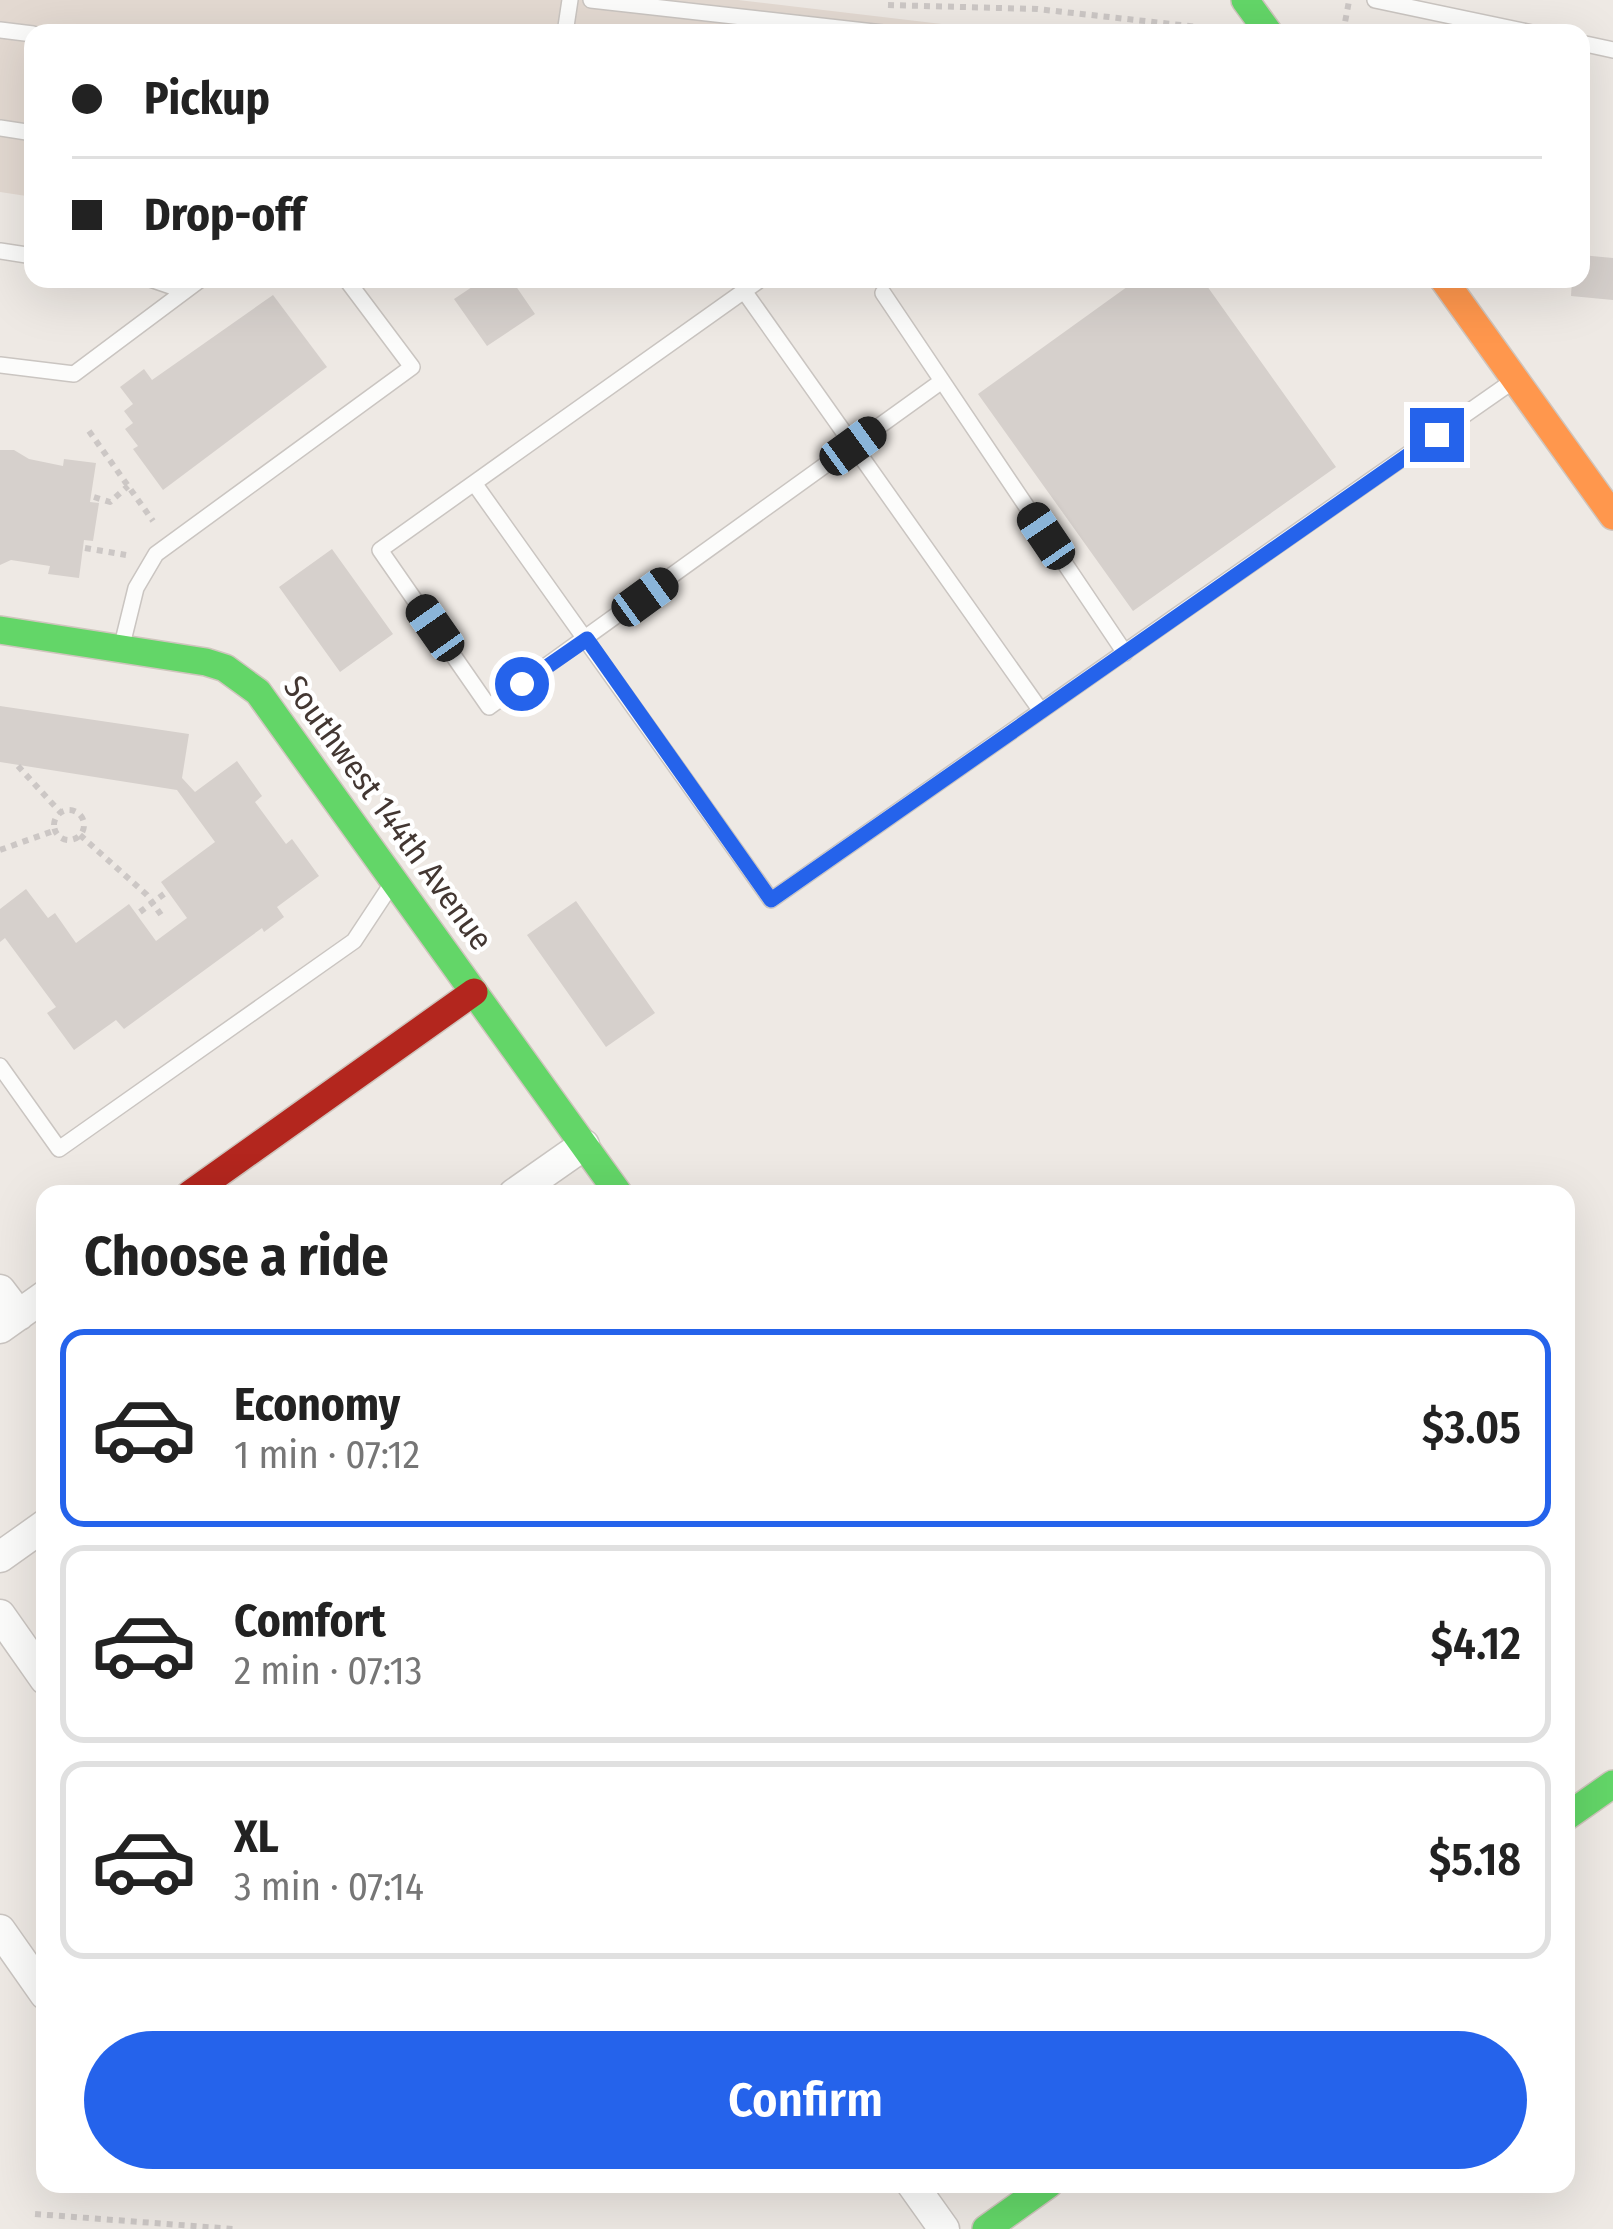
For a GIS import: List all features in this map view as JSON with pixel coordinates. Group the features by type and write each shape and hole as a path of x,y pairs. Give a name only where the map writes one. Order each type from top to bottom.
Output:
{"street":[{"path":"1449,288 1608,499"},
{"name":"Southwest 144th Avenue","path":"0,630 206,662 243,678 272,708 613,1185"},
{"path":"203,1185 474,992"},
{"path":"527,1185 584,1145"},
{"path":"0,1290 9,1322 36,1303"},
{"path":"0,1557 36,1532"},
{"path":"0,1615 36,1666"},
{"path":"1575,1811 1613,1784"},
{"path":"0,1930 36,1981"},
{"path":"918,2193 944,2229"},
{"path":"986,2229 1036,2193"}],"lane":[{"path":"591,0 803,24"},
{"path":"1375,0 1489,24"},
{"path":"179,288 185,290"},
{"path":"0,364 74,374 188,288"},
{"path":"121,648 136,588 156,554 412,367 353,288"},
{"path":"748,288 380,550 489,706 942,381"},
{"path":"744,291 1042,711"},
{"path":"883,293 1124,653"},
{"path":"474,483 771,900 1515,380"},
{"path":"0,1066 59,1149 354,941 394,880"}],"path":[{"path":"874,4 1037,9 1168,24"},
{"path":"89,431 153,521"},
{"path":"94,497 110,502 128,486"},
{"path":"85,548 126,555"},
{"path":"17,766 62,812"},
{"path":"74,811 82,817 80,835 67,839 56,830 55,821 62,812 74,811"},
{"path":"0,850 56,830"},
{"path":"80,835 164,919"},
{"path":"140,912 164,894"},
{"path":"35,2213 232,2229"}],"shaded area":[{"path":"0,0 738,0 942,24 24,24 24,196 0,192"}],"building":[{"path":"1590,256 1613,258 1613,300 1571,296 1571,288 1590,288"},
{"path":"470,288 517,288 535,314 487,346 454,299"},
{"path":"1125,288 1208,288 1336,467 1133,611 978,394"},
{"path":"273,295 327,367 163,490 133,449 138,446 125,429 133,423 124,411 133,404 120,387 144,369 152,380"},
{"path":"0,450 63,466 64,459 96,463 90,502 99,503 93,541 84,540 79,578 48,574 50,566 11,560 0,565"},
{"path":"332,549 393,634 340,672 279,587"},
{"path":"0,706 189,734 182,778 195,792 237,761 262,796 255,802 286,844 292,839 319,876 277,907 284,917 264,932 262,928 124,1029 116,1020 74,1050 47,1013 56,1007 5,938 0,942 0,909 26,889 48,918 55,913 76,943 129,904 156,941 187,918 161,882 215,842 177,790 0,762"},
{"path":"576,901 655,1013 606,1047 527,935"}],"traffic: fast":[{"path":"1245,0 1262,24"},
{"path":"0,630 206,662 225,668 258,692 613,1185"},
{"path":"1575,1811 1613,1784"},
{"path":"986,2229 1036,2193"}],"traffic: slow":[{"path":"1449,288 1613,516"}],"traffic: jam":[{"path":"203,1185 474,992"}],"route":[{"path":"522,684 587,639 771,900 1437,435"}]}
